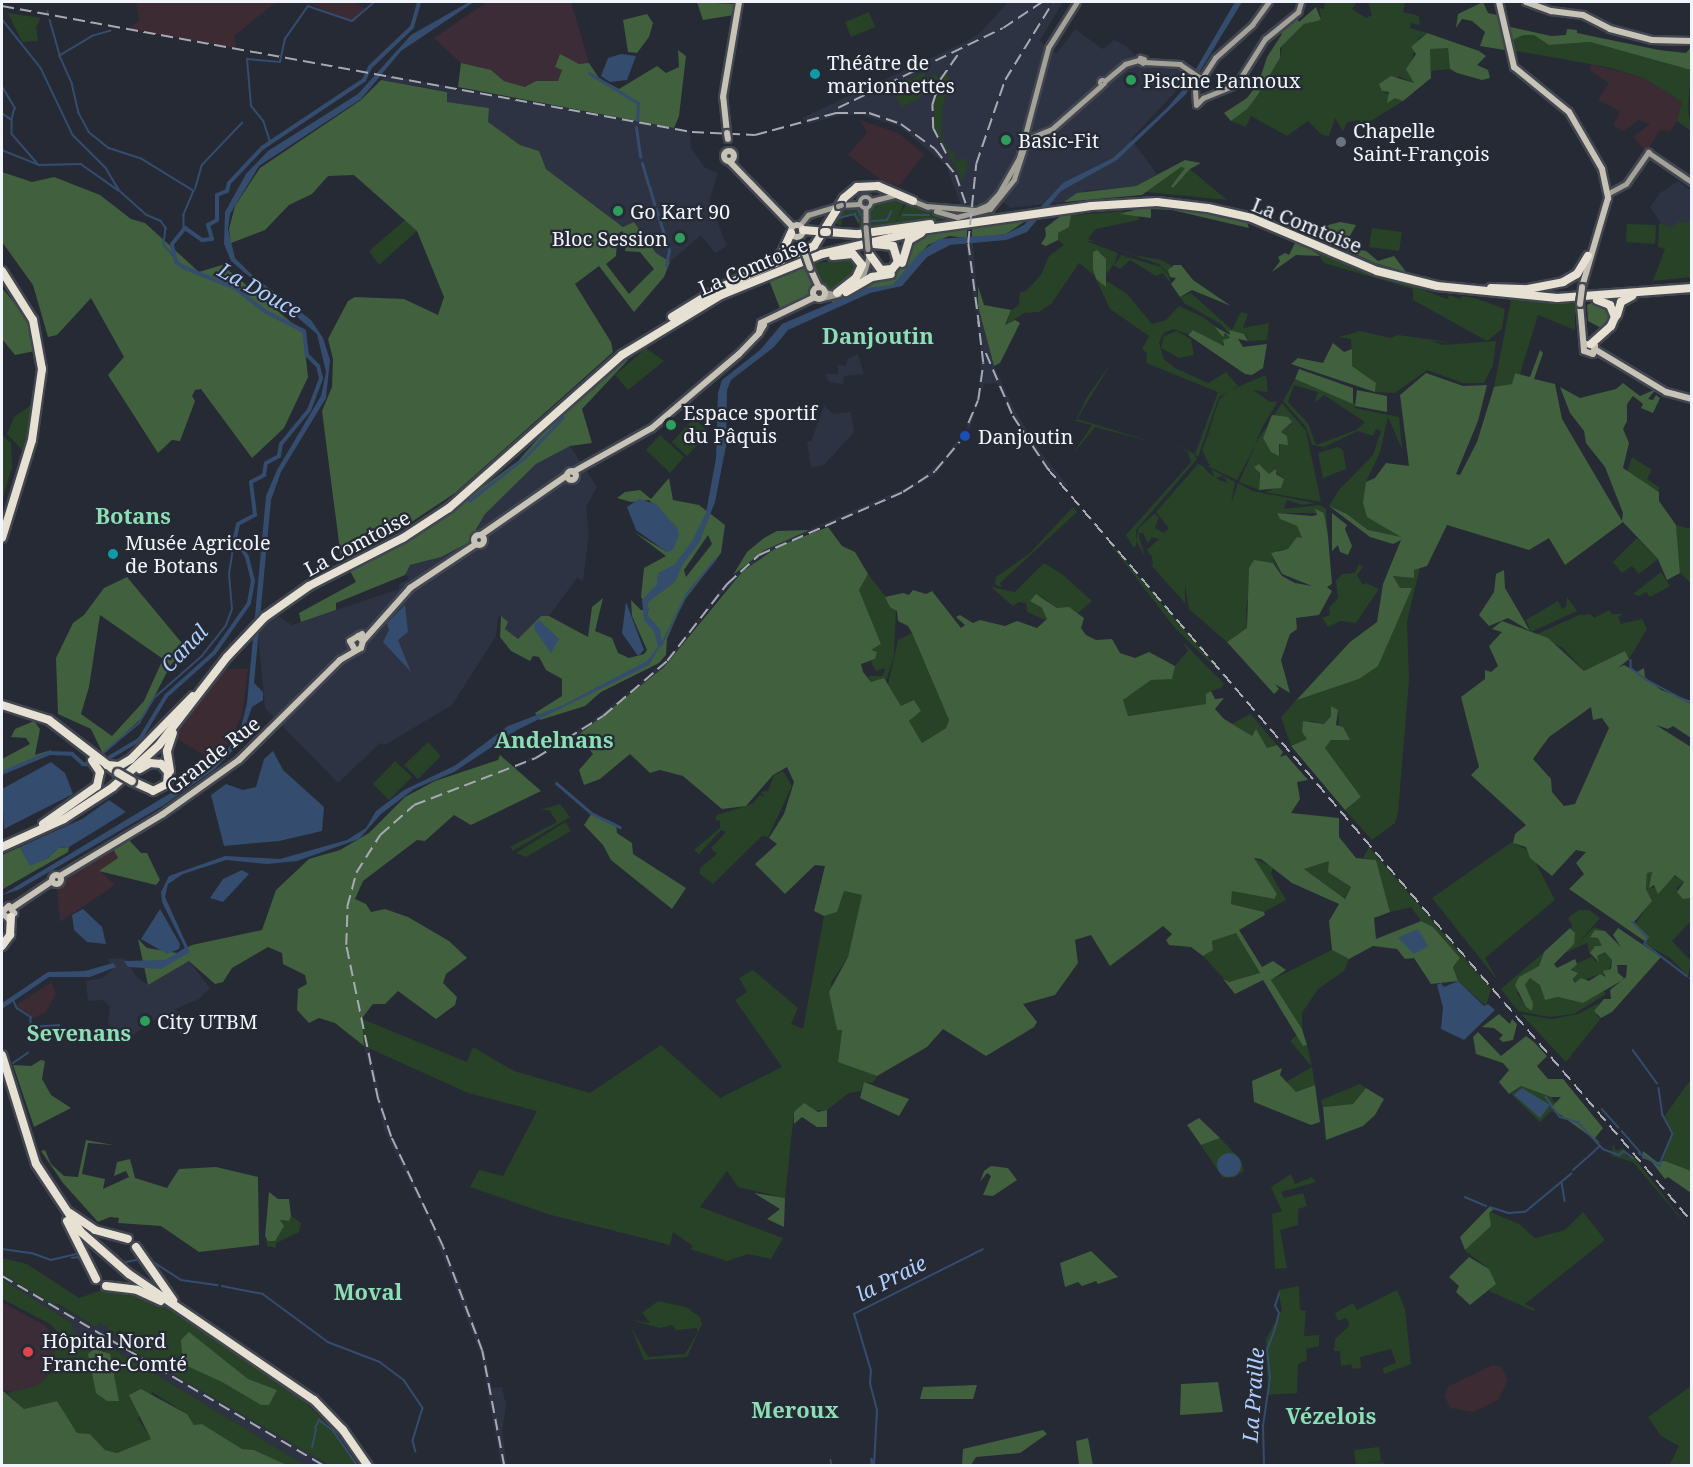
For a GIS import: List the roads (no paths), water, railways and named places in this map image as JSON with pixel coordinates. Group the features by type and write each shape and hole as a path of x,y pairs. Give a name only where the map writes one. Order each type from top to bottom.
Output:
{"highway":[{"path":"664,322 708,293 816,244 843,200 857,187 878,186 913,201"},
{"name":"La Comtoise","path":"2,845 42,825 119,778 156,742 231,646 270,608 301,586 407,531 448,504 579,385 664,322 727,288 790,261 874,236 1035,211 1147,198 1219,206 1277,223 1390,271 1469,286 1571,295 1692,286"},
{"name":"La Comtoise","path":"1066,207 1137,202 1208,208 1269,224 1362,265 1407,280 1494,294 1571,298 1692,286"},
{"path":"755,271 779,257 797,231 859,234 944,225"},
{"path":"846,292 872,278 894,273 912,237 944,225"},
{"name":"La Comtoise","path":"2,845 64,819 134,770 190,707 232,650 271,612 309,586 403,538 449,508 598,374 695,309 753,280 813,257 874,240 944,225"},
{"path":"695,309 826,257 883,243 895,248 899,259 894,268 883,271 875,267 869,252"},
{"path":"826,257 851,253 861,261 859,274 837,293"},
{"path":"1566,280 1578,272 1588,256"},
{"path":"2,271 23,300 37,334 42,369 32,440 2,538"},
{"path":"1469,286 1521,289 1576,280 1582,287"},
{"path":"1592,348 1614,326 1621,302 1651,291"},
{"path":"1571,298 1604,301 1614,310 1613,324 1592,348"},
{"path":"2,526 38,406"},
{"path":"102,765 119,766 131,759 194,695"},
{"path":"2,705 55,724 92,758"},
{"path":"13,709 45,721 102,765 154,794 168,787 171,774 168,747 190,707"},
{"path":"64,819 101,800 148,764 163,765 169,776 165,787 156,791 131,782"},
{"path":"42,825 93,790 100,781 102,765"},
{"path":"2,945 9,932 5,915"},
{"path":"2,1055 24,1133 47,1185 97,1248 322,1410 362,1466"},
{"path":"2,1068 12,1104"},
{"path":"2,1077 32,1162 96,1279"},
{"path":"47,1185 83,1223 117,1238 128,1239"},
{"path":"64,1217 110,1263 285,1382 322,1410 368,1466"},
{"path":"136,1247 162,1288 186,1312"},
{"path":"106,1287 137,1290 170,1305"}],"main road":[{"path":"739,2 723,97 729,148 738,171 797,231 820,291"},
{"path":"820,291 846,292 865,275 869,252 866,209 871,201 893,195 957,217 981,213 1003,193 1020,168 1030,116 1048,48 1077,2"},
{"path":"1267,3 1252,25 1217,56 1202,75 1194,94 1196,105 1199,100 1236,86 1272,31 1298,12 1301,2"},
{"path":"1499,2 1514,67 1575,120 1600,163 1607,194 1605,210 1588,256 1582,287 1579,329 1592,348 1672,395 1692,399"},
{"path":"1526,2 1551,11 1583,15 1610,29 1652,40 1692,41"},
{"path":"1027,136 1036,136 1052,129 1123,66 1141,61 1180,64 1202,75"},
{"path":"1194,94 1199,100"},
{"path":"935,211 976,210 990,203 1012,172 1027,136"},
{"path":"1607,194 1626,184 1648,152 1692,182"},
{"path":"860,204 864,197 871,201"},
{"path":"797,231 808,215 839,205 860,204 866,209"},
{"path":"926,206 950,210"},
{"path":"820,291 837,293 862,277 869,252"},
{"path":"340,660 351,639 361,638 418,581 567,477 652,428 740,354 759,333 759,325 764,325 815,297 820,291"},
{"path":"340,660 361,648 361,638"},
{"path":"350,644 355,650"},
{"name":"Grande Rue","path":"5,915 6,907 12,908 52,881 54,875 60,876 163,814 239,760 282,720 340,660"},
{"path":"5,915 12,908"}],"water":[{"path":"469,2 474,2 401,51 361,99 259,166 230,214 228,229 235,258 253,276 311,320 323,338 330,360 326,398 281,472 271,500 254,683 263,692 263,700 252,707 239,744 215,769 164,805 18,890 2,895 179,788 222,757 240,731 247,703 266,496 277,470 321,396 326,372 317,334 231,261 224,244 225,212 246,174 268,151 358,94 411,35"},
{"path":"1235,2 1242,2 1186,94 1117,160 1061,191 1027,232 1006,240 950,245 927,257 902,286 870,293 788,330 774,347 731,380 727,390 726,446 715,502 699,543 682,565 675,582 648,602 648,616 660,629 662,643 649,665 517,730 454,772 414,789 381,814 359,839 297,861 267,864 226,860 183,874 168,884 165,897 190,952 161,969 128,967 124,961 165,960 185,948 162,902 161,892 169,876 225,856 280,859 347,840 366,828 376,811 404,790 456,765 508,726 563,705 647,661 658,647 654,631 644,620 642,600 657,584 658,573 674,565 691,543 706,513 716,458 718,393 722,380 760,350 782,324 866,288 893,285 919,253 939,239 1006,234 1024,225 1063,183 1113,158 1167,108 1186,86"},
{"path":"621,54 636,56 627,80 610,82 601,76 608,58"},
{"path":"639,499 656,504 677,528 679,534 673,550 667,552 636,530 627,507"},
{"path":"626,602 644,650 638,656 622,633"},
{"path":"405,605 408,632 398,640 411,672 383,642 389,630 387,623"},
{"path":"539,620 559,639 551,653 535,630 534,625"},
{"path":"273,751 283,770 324,807 322,831 279,841 224,846 211,795 226,784 243,790 256,787 264,759"},
{"path":"51,762 65,773 73,794 4,829 2,789"},
{"path":"109,800 126,812 69,847 58,848 48,858 30,866 20,847 82,819"},
{"path":"242,870 249,874 223,902 210,898 223,879"},
{"path":"83,909 102,927 106,944 87,942 74,930 72,915"},
{"path":"160,909 180,944 179,949 167,954 141,939"},
{"path":"1418,929 1428,946 1414,954 1398,938"},
{"path":"113,963 116,967 90,977 49,977 2,1009 2,1003 48,972 85,971"},
{"path":"1458,981 1484,1006 1488,1004 1495,1010 1464,1040 1441,1029 1443,1007 1437,985 1441,983 1444,987"},
{"path":"1522,1088 1550,1105 1540,1118 1514,1095"},
{"path":"1229,1153 1237,1157 1241,1165 1237,1173 1229,1177 1221,1173 1217,1165 1221,1157"}],"waterway":[{"path":"270,142 263,121 251,106 247,59 280,62 285,39 308,6 352,21 375,2"},
{"name":"La Douce","path":"100,757 107,759 140,739 166,696 214,653 249,603 253,581 247,557 235,538 238,524 255,515 251,482 264,475 266,463 279,456 281,444 309,410 321,378 318,366 307,355 304,331 266,312 237,289 183,267 176,262 172,244 185,228 202,240 212,239 208,225 217,220 217,195 227,191 229,183 262,148 364,80 370,67 412,27 419,2"},
{"path":"2,19 41,68 73,135 106,168 120,191 147,215 161,221 166,228 164,245 174,256"},
{"path":"50,20 60,56"},
{"path":"111,31 93,36 60,56 72,83 79,113 89,132 109,148 142,159 194,191 184,215 184,229"},
{"path":"589,73 638,103 637,120"},
{"path":"2,86 15,108 12,119"},
{"path":"2,113 12,120 12,134 38,164"},
{"path":"195,189 202,165 242,123"},
{"path":"636,127 640,157"},
{"path":"2,150 39,165 81,164 118,190"},
{"path":"642,163 648,184"},
{"path":"649,186 654,204"},
{"path":"849,207 858,209 863,219"},
{"path":"656,209 669,250 666,266"},
{"path":"872,221 887,220 891,212"},
{"path":"835,219 855,214 859,221"},
{"path":"903,215 929,215"},
{"path":"913,223 927,221"},
{"path":"832,227 842,229"},
{"path":"469,501 525,457 563,417"},
{"name":"Canal","path":"101,755 139,723 154,698 202,656 226,625 232,609 229,574 235,538"},
{"path":"661,646 687,594 716,559"},
{"path":"1631,660 1631,668 1645,679 1692,704"},
{"name":"La Douce","path":"2,773 49,753 72,754 83,764 93,765"},
{"path":"556,783 591,813 620,827"},
{"path":"1633,922 1647,937"},
{"path":"1648,938 1645,944 1687,976"},
{"path":"14,1001 17,1008 31,1017 31,1027 59,1025 59,1034"},
{"path":"1633,1050 1657,1083"},
{"path":"13,1063 28,1053"},
{"path":"1659,1088 1663,1115 1673,1134 1660,1165"},
{"path":"1546,1097 1560,1117 1578,1122 1603,1149 1619,1155 1624,1151 1633,1158"},
{"path":"1602,1109 1619,1128"},
{"path":"1622,1131 1640,1152"},
{"path":"1588,1157 1600,1146"},
{"path":"1639,1153 1660,1166"},
{"path":"1573,1170 1587,1158"},
{"path":"1490,1207 1509,1213 1525,1212 1571,1174"},
{"path":"1562,1182 1565,1201"},
{"path":"1465,1197 1486,1206"},
{"path":"100,1243 118,1256"},
{"path":"2,1249 32,1253 51,1260 78,1254"},
{"name":"la Praie","path":"874,1466 877,1410 870,1384 871,1371 854,1314 983,1249"},
{"path":"72,1258 78,1257 85,1265"},
{"path":"126,1262 141,1259"},
{"path":"149,1259 181,1280 218,1285"},
{"path":"222,1286 263,1294 328,1342 380,1362 404,1380 423,1408 413,1441 416,1452"},
{"name":"La Praille","path":"1264,1466 1263,1426 1270,1378 1267,1350 1279,1313 1275,1306 1279,1294"},
{"path":"315,1428 319,1420 333,1430 358,1466"},
{"path":"312,1448 316,1429"},
{"name":"la Praie","path":"871,1459 872,1466"},
{"path":"831,1460 832,1466"}],"railway":[{"path":"838,108 1003,28 1042,2"},
{"path":"979,327 968,243 976,164 1005,80 1053,2"},
{"path":"2,6 692,132 755,135 836,113 869,113 901,124 935,149 956,175 966,204"},
{"path":"946,154 933,129 932,105 940,80 958,54"},
{"path":"504,1466 482,1351 443,1247 391,1137 378,1100 346,945 347,907 356,873 380,835 414,805 536,758 603,716 667,661 727,584 759,555 903,492 935,471 961,440 978,400 983,363 978,321"},
{"path":"986,353 1013,416 1048,469 1692,1222"},
{"path":"2,1276 324,1466"}],"place":[{"name":"Théâtre de marionnettes","path":"815,74"},
{"name":"Piscine Pannoux","path":"1131,80"},
{"name":"Basic-Fit","path":"1006,140"},
{"name":"Chapelle Saint-François","path":"1341,142"},
{"name":"Go Kart 90","path":"618,211"},
{"name":"Bloc Session","path":"680,238"},
{"name":"Espace sportif du Pâquis","path":"671,425"},
{"name":"Danjoutin","path":"965,436"},
{"name":"Musée Agricole de Botans","path":"113,554"},
{"name":"City UTBM","path":"145,1021"},
{"name":"Hôpital Nord Franche-Comté","path":"28,1352"}],"district":[{"name":"Danjoutin","path":"878,336"},
{"name":"Botans","path":"133,516"},
{"name":"Andelnans","path":"554,740"},
{"name":"Sevenans","path":"79,1033"},
{"name":"Moval","path":"368,1292"},
{"name":"Meroux","path":"795,1410"},
{"name":"Vézelois","path":"1331,1416"}]}
